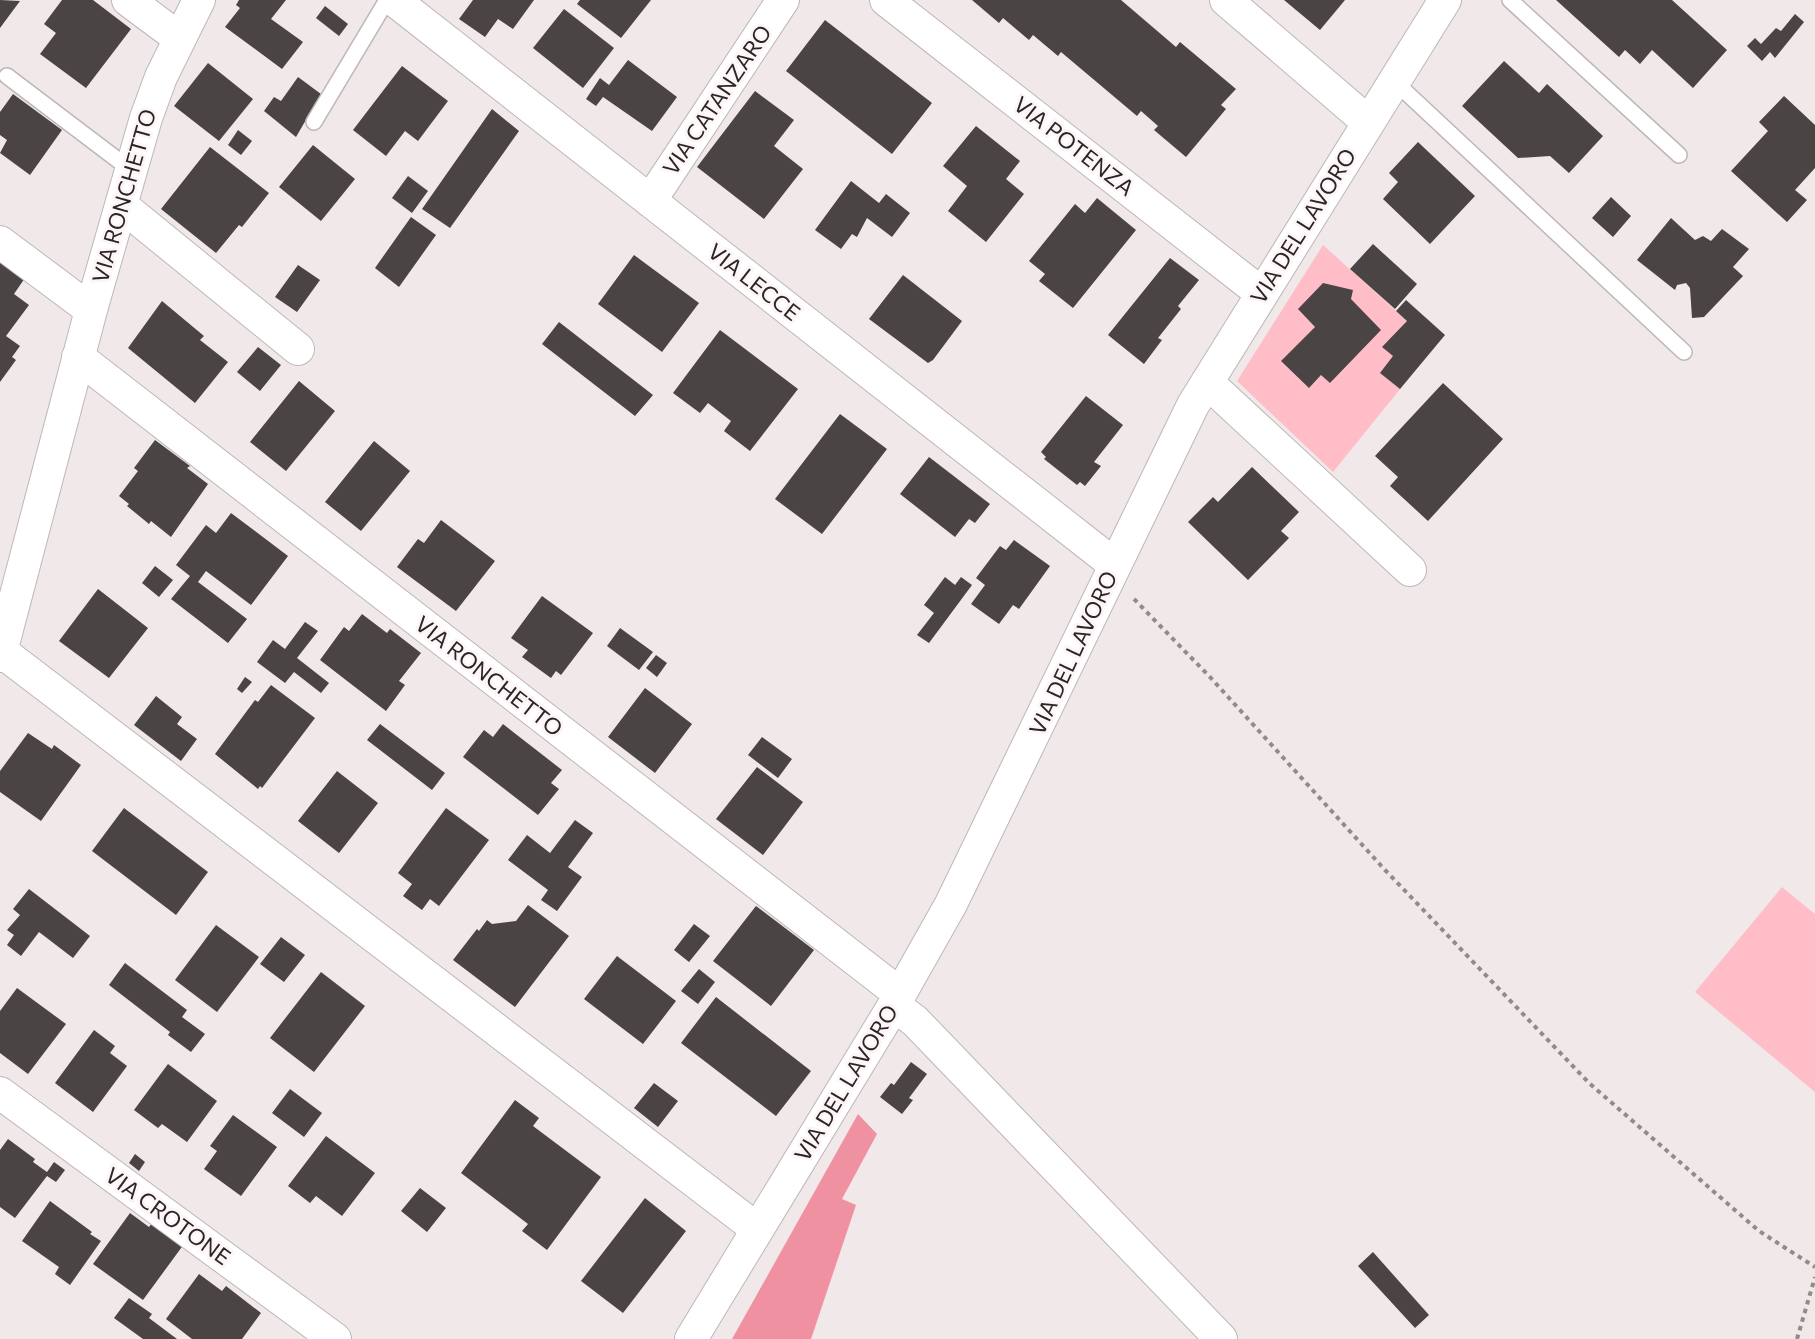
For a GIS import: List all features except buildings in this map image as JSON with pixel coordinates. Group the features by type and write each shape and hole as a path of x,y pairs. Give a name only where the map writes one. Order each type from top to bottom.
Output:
{"street":[{"path":"128,0 179,38"},
{"name":"VIA RONCHETTO","path":"199,0 179,38 153,98 78,357 10,568 1,653 757,1229"},
{"name":"VIA LECCE","path":"394,0 651,201 1112,570"},
{"name":"VIA CATANZARO","path":"651,201 783,0"},
{"name":"VIA POTENZA","path":"886,0 1262,293"},
{"path":"1226,0 1368,122"},
{"name":"VIA DEL LAVORO","path":"691,1339 897,1000 958,890 1112,570 1207,382 1445,0"},
{"path":"121,205 298,349"},
{"path":"0,242 91,310"},
{"name":"VIA RONCHETTO","path":"78,357 897,1000 1221,1339"},
{"path":"1207,382 1410,570"},
{"name":"VIA CROTONE","path":"0,1093 335,1339"}],"lane":[{"path":"314,122 387,0"},
{"path":"1510,0 1679,155"},
{"path":"7,76 131,170"},
{"path":"1394,81 1684,352"}],"path":[{"path":"1112,570 1385,870 1589,1083 1759,1231 1815,1267"},
{"path":"1797,1339 1815,1277"}],"shaded area":[{"path":"1323,245 1435,346 1333,472 1237,381"},
{"path":"1782,887 1815,914 1815,1092 1695,992"},
{"path":"858,1114 877,1134 842,1199 856,1205 811,1339 732,1339"}]}
